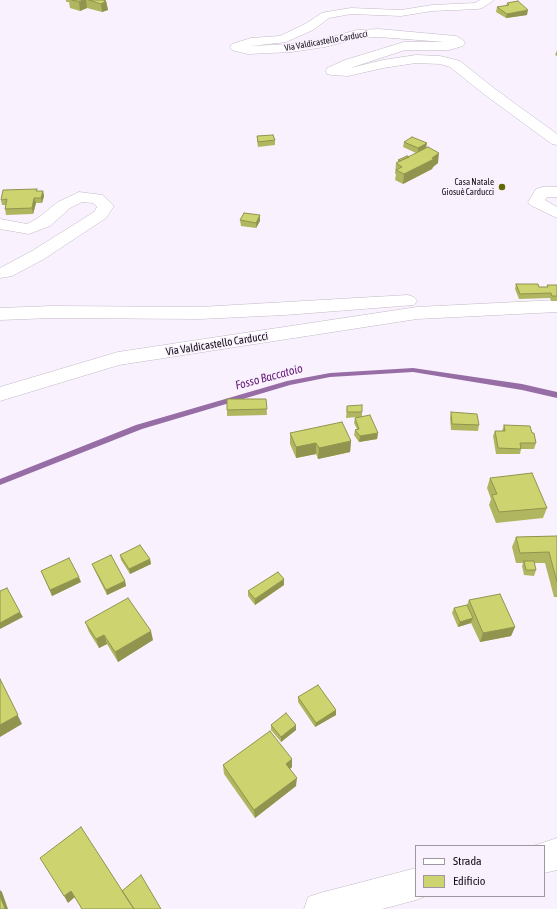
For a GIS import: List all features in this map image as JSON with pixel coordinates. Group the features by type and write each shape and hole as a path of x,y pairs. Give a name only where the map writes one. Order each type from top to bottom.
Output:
{"street":[{"name":"Via Valdicastello Carducci","path":"488,0 478,6 432,8 401,13 351,11 326,15 309,27 282,39 251,42 236,47 248,50 291,48 325,43 357,34 379,33 452,39 459,43 449,46 404,46 350,63 332,71 348,72 383,64 416,60 440,60 455,64 490,92 557,141"},
{"path":"557,192 542,192 536,202 557,213"},
{"path":"0,224 29,228 44,222 64,205 79,197 97,198 106,206 100,215 38,255 6,272 0,273"},
{"path":"0,314 52,312 200,313 285,310 463,297 486,302 491,308"},
{"name":"Via Valdicastello Carducci","path":"0,394 118,359 417,312 557,306"},
{"path":"545,857 557,854"},
{"path":"320,909 415,884"}],"building":[{"path":"72,0 83,0 79,2"},
{"path":"89,0 103,0 106,1 101,4"},
{"path":"518,1 528,10 507,14 497,7 509,5 507,3"},
{"path":"273,135 275,140 258,142 257,136"},
{"path":"412,137 427,143 418,148 404,142"},
{"path":"428,147 439,153 432,158 434,159 404,174 396,170 402,167 396,163"},
{"path":"407,156 409,157 400,161 398,160"},
{"path":"37,189 36,191 43,191 41,198 34,198 32,208 5,209 7,199 1,200 3,190"},
{"path":"244,213 260,215 256,223 240,220"},
{"path":"516,284 538,284 539,287 557,285 557,296 552,296 551,293 520,294"},
{"path":"227,399 266,399 267,409 227,410"},
{"path":"362,405 362,412 347,412 347,406"},
{"path":"451,412 477,414 479,425 452,424"},
{"path":"370,415 378,433 360,436 355,430 359,429 355,418"},
{"path":"342,422 351,441 319,448 316,443 296,447 290,433"},
{"path":"504,425 530,426 532,433 534,433 536,443 520,443 521,449 498,448 495,431 505,431"},
{"path":"532,473 547,508 499,512 492,495 497,494 490,478"},
{"path":"557,536 557,582 549,552 520,553 516,537"},
{"path":"140,545 150,559 129,569 120,555"},
{"path":"111,555 125,581 106,590 92,564"},
{"path":"69,558 79,577 50,590 41,571"},
{"path":"524,561 534,561 536,570 526,570"},
{"path":"278,572 284,579 255,599 248,591"},
{"path":"7,588 20,612 0,623 0,591"},
{"path":"500,594 515,627 483,633 469,600"},
{"path":"128,598 151,631 115,652 104,635 96,639 85,622"},
{"path":"467,605 473,618 460,622 454,608"},
{"path":"0,679 18,715 0,725"},
{"path":"318,685 336,710 316,723 298,697"},
{"path":"286,713 296,725 281,737 271,725"},
{"path":"270,731 292,759 286,764 297,778 254,810 223,765"},
{"path":"81,827 134,909 82,909 71,891 64,896 40,858"},
{"path":"141,875 161,909 134,909 122,891"},
{"path":"0,896 5,909 0,909"}],"waterway":[{"name":"Fosso Baccatoio","path":"0,482 139,427 290,383 330,375 413,370 522,387 557,395"}],"place":[{"name":"Casa Natale Giosuè Carducci","path":"502,187"}]}
